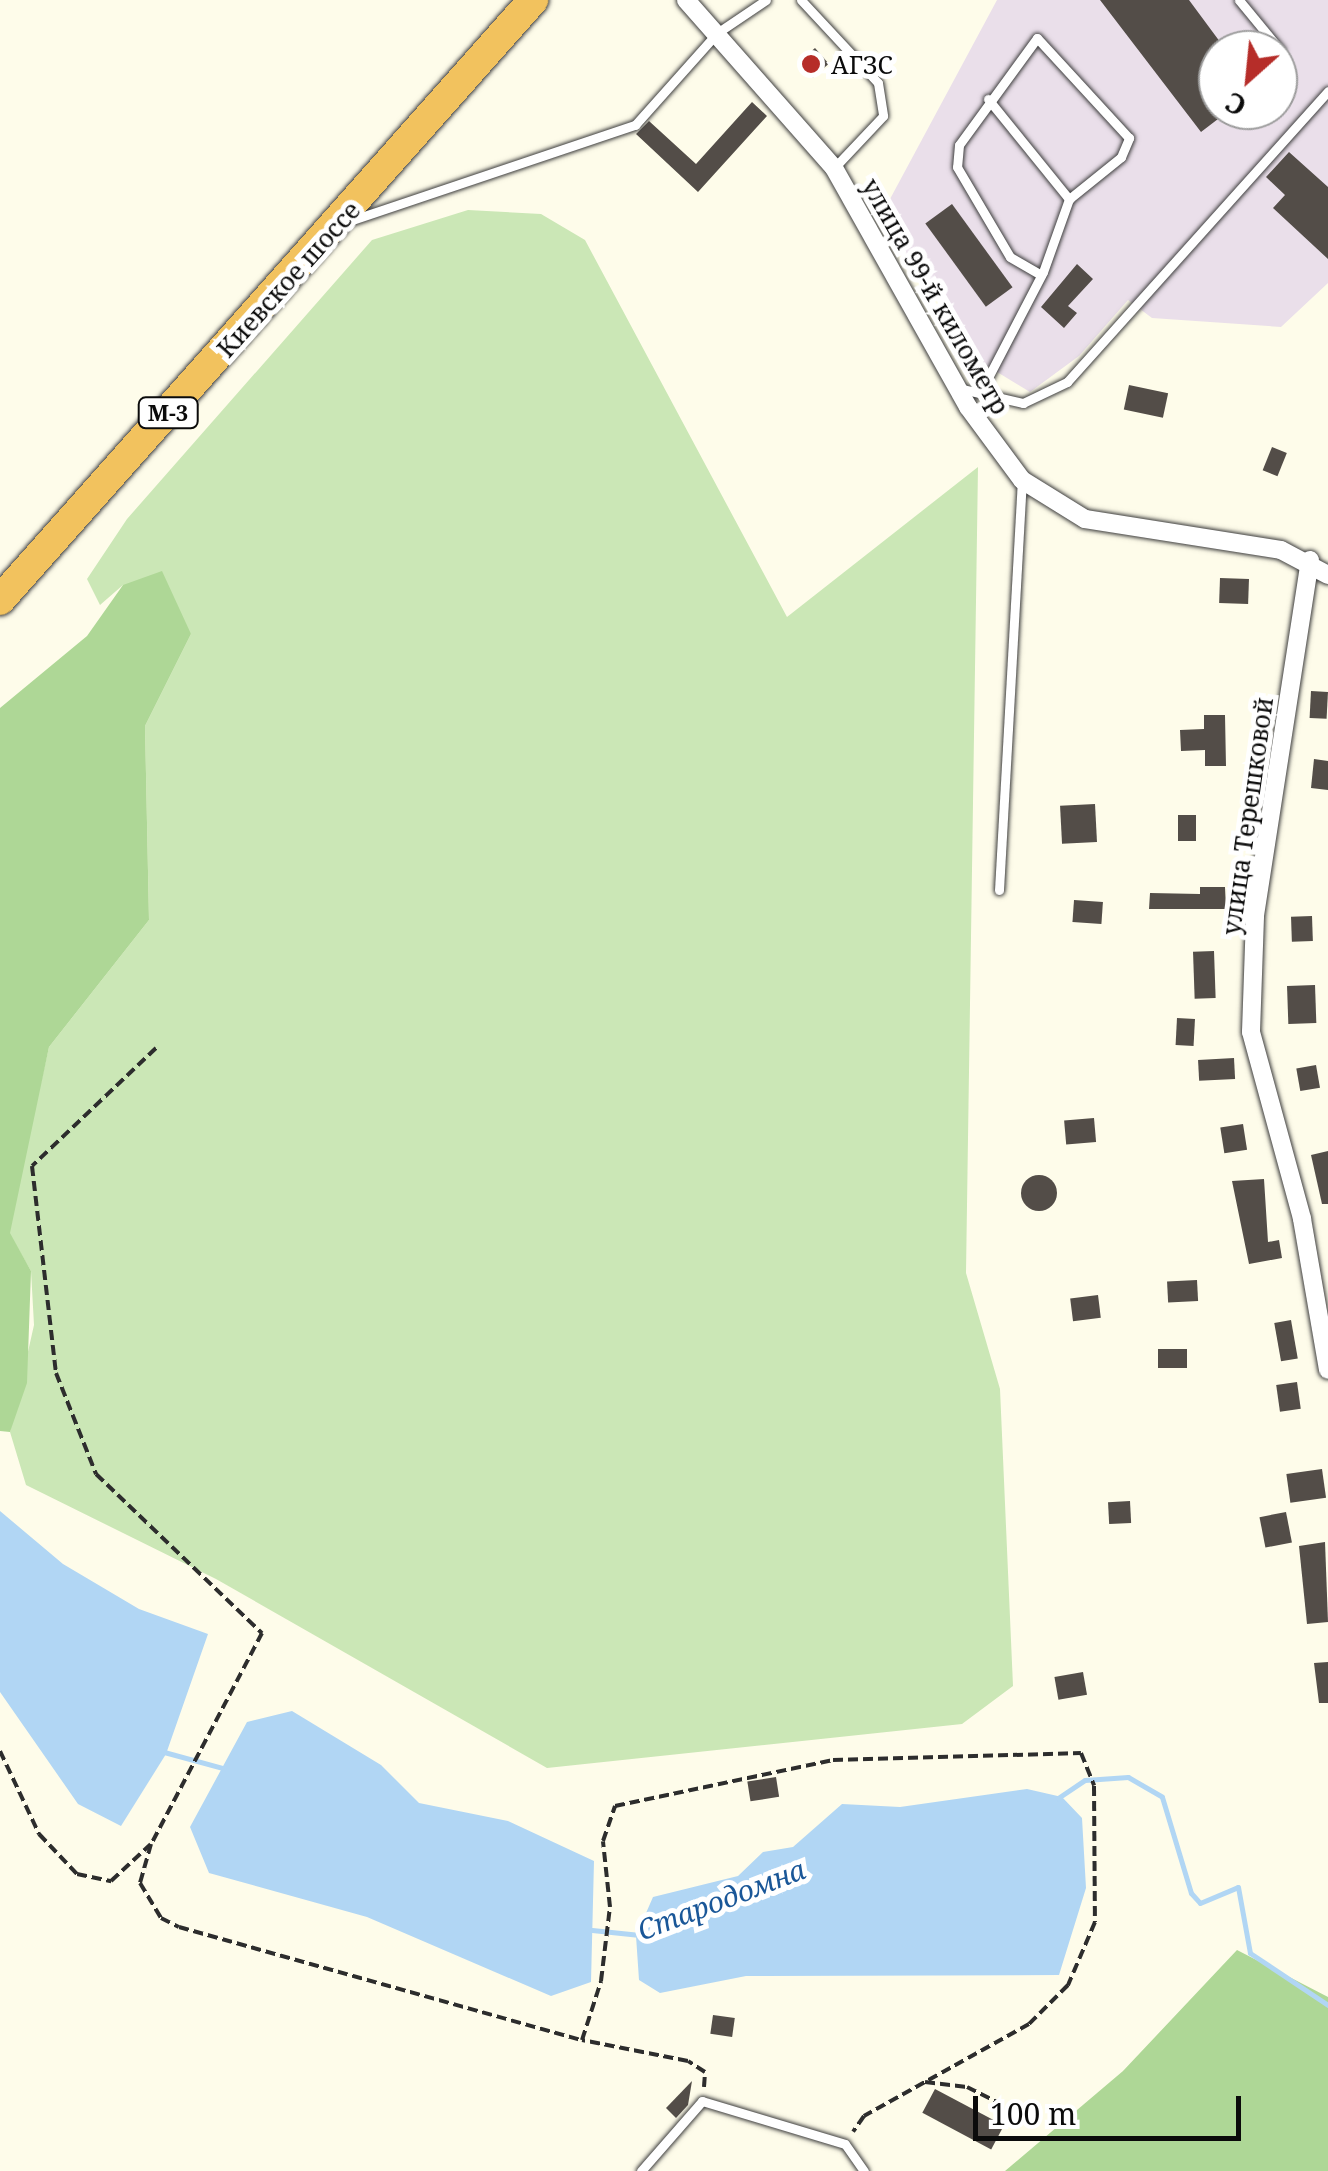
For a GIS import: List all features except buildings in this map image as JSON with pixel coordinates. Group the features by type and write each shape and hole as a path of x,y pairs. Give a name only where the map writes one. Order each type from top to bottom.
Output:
{"highway":[{"name":"Киевское шоссе","path":"0,600 336,226 532,0"}],"street":[{"name":"улица 99-й километр","path":"686,0 834,168 1022,480 1085,519 1321,566"},
{"name":"улица Терешковой","path":"1321,566 1254,917 1250,1032 1302,1219 1328,1370"}],"lane":[{"path":"336,226 635,125 717,32 766,0"},
{"path":"800,0 878,82 883,116 834,168"},
{"path":"1239,0 1264,30"},
{"path":"1041,275 1010,257 957,167 988,100 1037,38 1110,112 1129,138 1122,157 1069,200 1041,275 971,391 1023,403 1066,382 1328,90"},
{"path":"988,100 1069,200"},
{"path":"999,890 1022,480"},
{"path":"640,2171 702,2101 845,2144 864,2171"}],"path":[{"path":"156,1048 32,1166 56,1373 96,1474 262,1632 151,1844 140,1883 161,1918 179,1928 582,2040 688,2060 705,2072 702,2101"},
{"path":"0,1751 39,1834 76,1874 111,1881 151,1844"},
{"path":"582,2040 601,1981 610,1907 603,1842 614,1806 833,1760 1081,1752 1094,1786 1096,1922 1085,1956 1029,2024 864,2116 845,2144"},
{"path":"922,2082 967,2087 1019,2113"}],"shaded area":[{"path":"997,0 1328,0 1328,283 1281,327 1152,318 1128,300 1079,356 1030,392 984,364 896,240 890,199"}],"green space":[{"path":"468,210 541,214 585,240 787,617 978,467 966,1273 1000,1389 1013,1686 962,1724 547,1768 216,1579 26,1485 10,1432 34,1325 31,1271 9,1233 13,1205 49,1047 149,920 145,726 191,634 123,585 100,605 87,579 127,519 372,240"},
{"path":"162,571 191,634 145,726 149,920 49,1047 10,1233 31,1271 27,1383 10,1432 0,1431 0,708 87,636 123,585"},
{"path":"1237,1950 1328,1997 1328,2171 1005,2171 1123,2071"}],"water":[{"path":"0,1511 63,1564 139,1609 208,1634 166,1754 121,1826 78,1804 0,1692"},
{"path":"292,1711 381,1765 419,1803 508,1821 594,1861 591,1982 551,1996 367,1917 209,1873 190,1827 247,1722"},
{"path":"1027,1789 1062,1797 1082,1818 1086,1888 1059,1975 746,1976 660,1993 639,1980 636,1936 653,1897 738,1876 763,1852 793,1847 842,1804 900,1807"}],"waterway":[{"name":"Стародомна","path":"164,1752 226,1769"},
{"name":"Стародомна","path":"1058,1798 1085,1780 1128,1777 1162,1797 1191,1893 1200,1903 1238,1887 1250,1953 1328,2005"},
{"name":"Стародомна","path":"592,1930 640,1935"}],"place":[{"name":"АГЗС","path":"811,64"}]}
